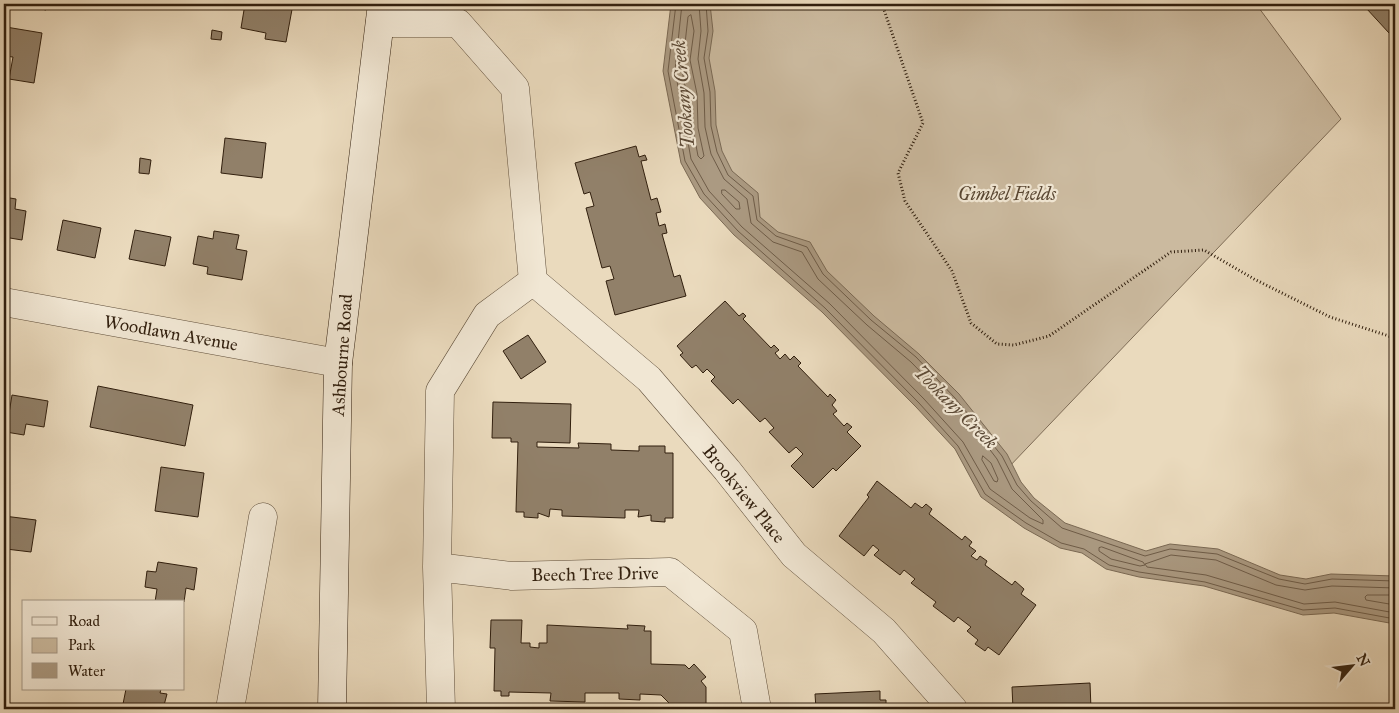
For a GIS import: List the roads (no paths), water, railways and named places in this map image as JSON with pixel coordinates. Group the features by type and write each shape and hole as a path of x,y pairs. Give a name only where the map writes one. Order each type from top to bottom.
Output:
{"street":[{"path":"381,13 458,24 515,88 533,281 487,315 440,391 437,567 441,709"},
{"name":"Ashbourne Road","path":"332,709 338,363 381,13"},
{"name":"Brookview Place","path":"533,281 649,379 727,470 794,556 884,631 953,709"},
{"name":"Woodlawn Avenue","path":"4,302 338,363"},
{"path":"230,709 263,517"},
{"name":"Beech Tree Drive","path":"437,567 512,576 670,572 743,631 757,709"}],"water":[{"name":"Tookany Creek","path":"671,4 710,4 713,31 709,58 715,91 716,125 722,151 732,171 758,193 760,217 778,232 810,242 827,271 874,316 919,354 959,394 1007,454 1021,482 1034,498 1065,523 1146,551 1170,544 1218,549 1280,575 1306,579 1331,574 1395,576 1395,624 1334,613 1303,615 1204,586 1139,577 1106,569 1082,553 1060,548 1024,528 981,497 955,449 916,407 822,312 734,235 700,198 681,163 663,71"}],"park label":[{"name":"Gimbel Fields","path":"1007,194"}]}
